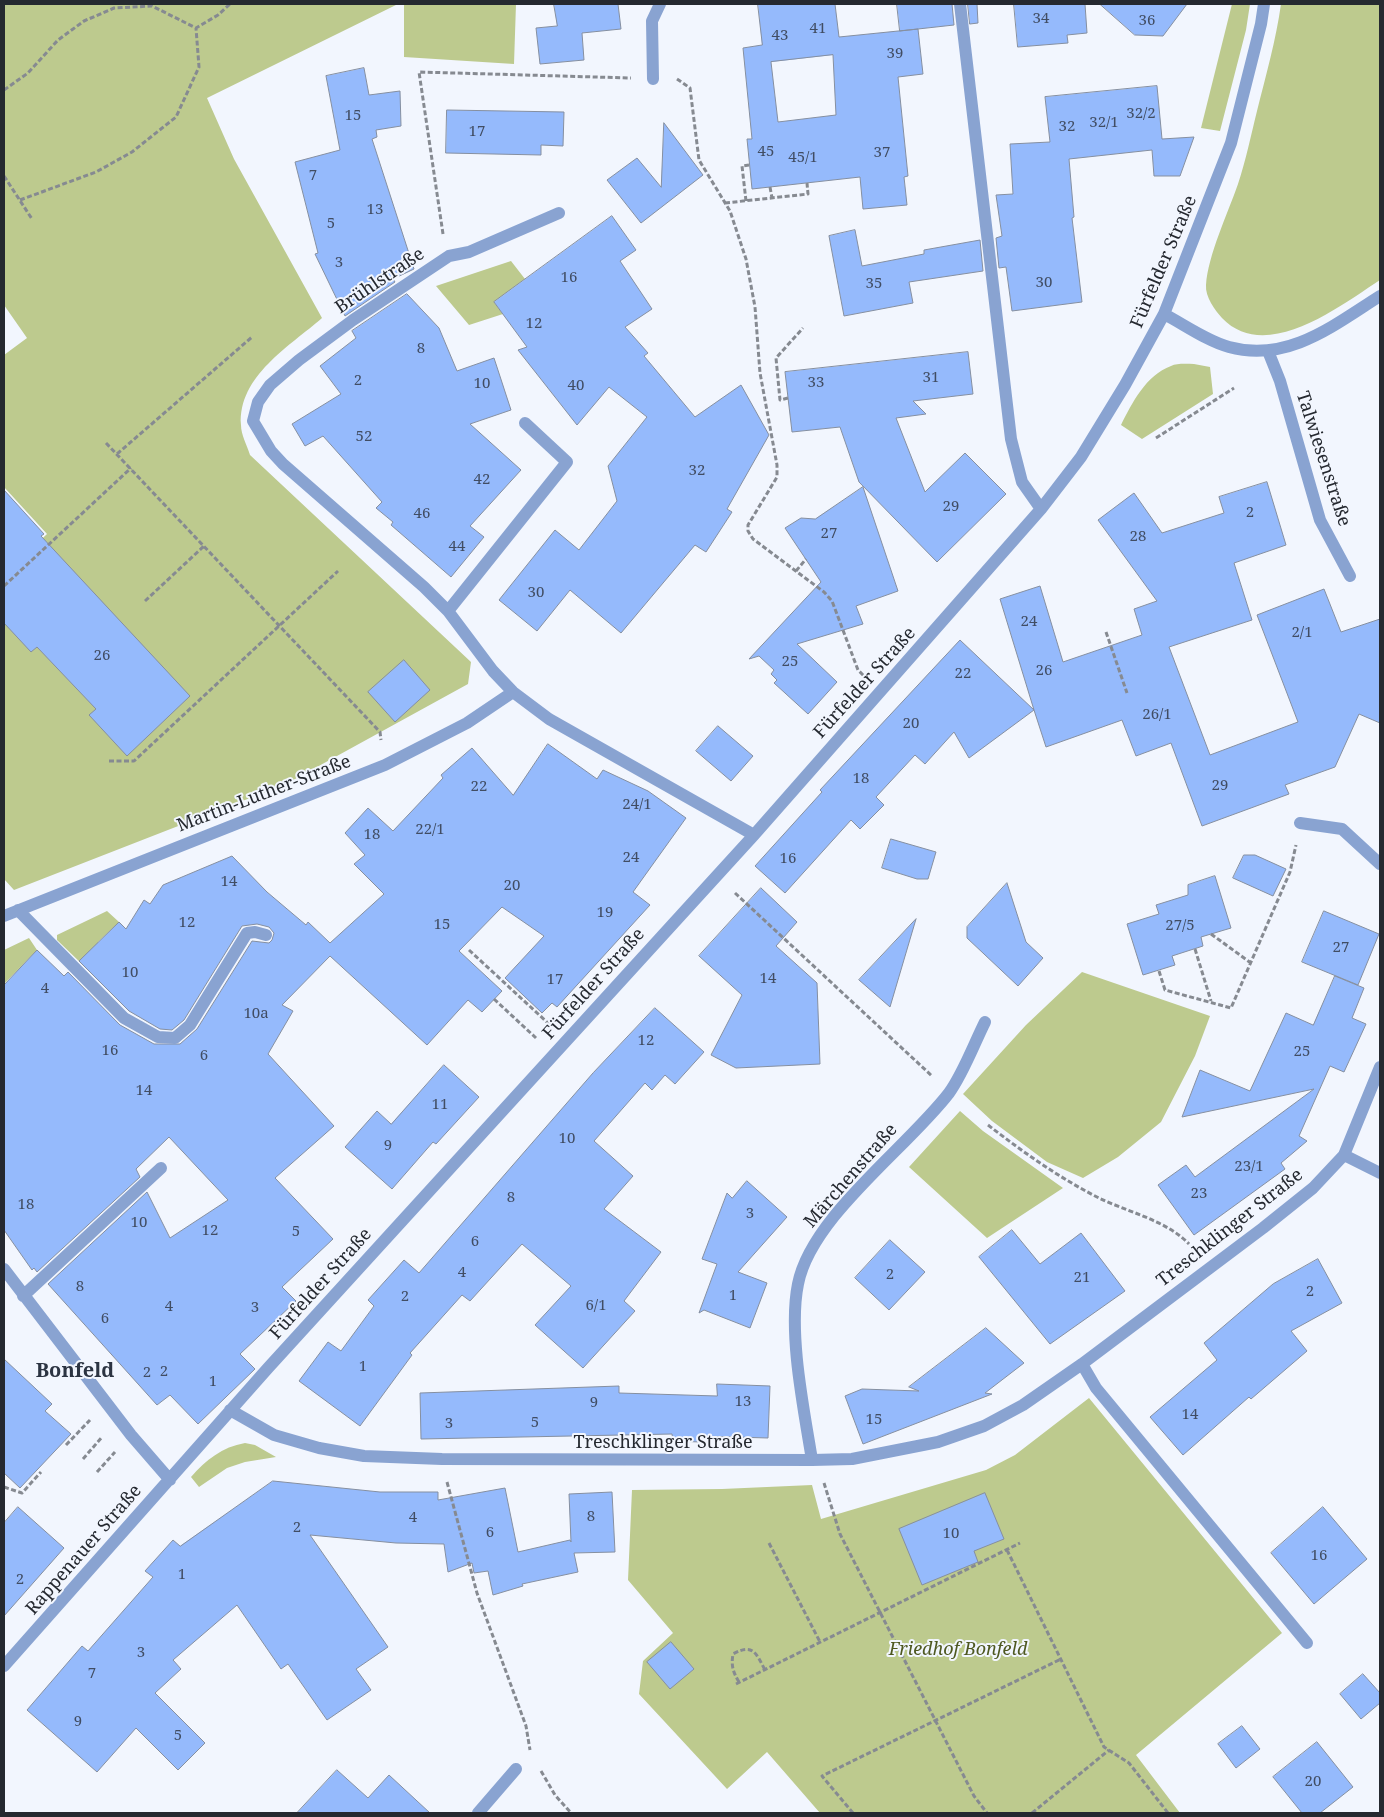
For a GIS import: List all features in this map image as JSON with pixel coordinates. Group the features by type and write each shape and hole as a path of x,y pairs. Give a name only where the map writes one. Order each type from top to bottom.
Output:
{"street":[{"path":"653,79 652,21 660,4"},
{"path":"960,4 1011,439 1022,482 1041,509"},
{"name":"Fürfelder Straße","path":"170,1480 230,1410 754,834 1041,509 1086,449 1125,385 1164,314 1231,143 1261,24 1264,4"},
{"name":"Brühlstraße","path":"448,611 424,587 283,464 271,451 253,421 258,402 270,385 299,360 352,320 448,256 469,252 559,214"},
{"path":"1164,314 1229,347 1268,351 1306,341 1380,296"},
{"name":"Talwiesenstraße","path":"1268,351 1280,381 1320,520 1350,576"},
{"path":"525,423 566,462 448,611 493,671 513,692 549,719 754,834"},
{"name":"Martin-Luther-Straße","path":"4,916 385,765 466,723 513,692"},
{"path":"1300,822 1342,829 1380,864"},
{"path":"18,910 124,1018 158,1037 175,1038 190,1025 247,933 255,932 266,936"},
{"name":"Märchenstraße","path":"812,1460 796,1336 798,1284 807,1255 830,1222 949,1092 985,1022"},
{"name":"Treschklinger Straße","path":"230,1410 274,1435 319,1448 364,1456 462,1459 812,1460 852,1459 938,1442 984,1426 1023,1405 1082,1364 1263,1228 1313,1188 1344,1155 1380,1067"},
{"path":"1344,1155 1380,1173"},
{"path":"23,1296 161,1168"},
{"path":"5,1274 131,1435 170,1480"},
{"path":"1082,1364 1096,1388 1307,1643"},
{"name":"Rappenauer Straße","path":"4,1666 170,1480"},
{"path":"478,1813 516,1769"}],"path":[{"path":"196,28 218,15 230,4"},
{"path":"4,90 28,73 58,40 84,21 114,8 151,5 196,28"},
{"path":"20,200 96,172 132,152 176,116 198,66 196,28"},
{"path":"448,256 419,72 679,79 690,88 699,160 730,211 748,268 755,307 760,373 777,465 777,477 748,525 748,531 753,538 796,570 832,601 858,670 868,680"},
{"path":"746,201 742,166 749,164"},
{"path":"4,176 32,219"},
{"path":"725,203 808,194 807,183"},
{"path":"770,187 772,198"},
{"path":"788,398 780,400 776,358 803,328"},
{"path":"117,454 252,337"},
{"path":"1156,438 1234,388"},
{"path":"106,443 380,732 385,765"},
{"path":"4,586 131,468"},
{"path":"145,601 204,546"},
{"path":"796,570 806,559"},
{"path":"109,761 134,761 338,570"},
{"path":"1106,632 1127,693"},
{"path":"1159,970 1165,990 1231,1008 1290,872 1300,822"},
{"path":"733,891 935,1078"},
{"path":"1211,934 1250,963"},
{"path":"1195,949 1211,1002"},
{"path":"469,950 550,1024"},
{"path":"494,999 536,1038"},
{"path":"988,1125 1040,1164 1097,1197 1178,1232 1189,1244"},
{"path":"66,1445 92,1418"},
{"path":"83,1459 105,1434"},
{"path":"97,1472 118,1449"},
{"path":"4,1487 22,1493 41,1472"},
{"path":"446,1479 478,1593 526,1726 531,1755"},
{"path":"827,1488 840,1534 974,1796 988,1813"},
{"path":"769,1543 820,1642"},
{"path":"765,1670 753,1651 746,1648 733,1654 731,1662 738,1683 765,1670 820,1642 1007,1550 1020,1543"},
{"path":"1007,1550 1104,1747 1129,1762 1168,1813"},
{"path":"853,1813 822,1776 1061,1659"},
{"path":"1032,1813 1109,1750"},
{"path":"536,1763 555,1795 571,1813"}],"green space":[{"path":"4,4 398,4 207,98 234,159 322,318 282,351 257,377 242,407 241,429 250,455 471,662 468,684 286,784 14,890 4,879 4,575 47,534 4,487 4,355 27,338 4,305"},
{"path":"404,4 516,4 514,64 404,57"},
{"path":"1232,4 1250,4 1246,30 1220,131 1201,128"},
{"path":"1281,4 1380,4 1380,280 1324,316 1281,333 1260,335 1240,331 1222,318 1209,299 1206,285 1214,248 1246,157 1274,44"},
{"path":"511,261 525,279 494,302 503,314 469,325 436,286"},
{"path":"1194,364 1210,367 1213,394 1142,439 1121,425 1141,391 1154,376 1173,365"},
{"path":"107,911 119,922 98,942 102,947 84,966 57,940 57,935"},
{"path":"29,938 37,950 4,984 4,950"},
{"path":"1082,972 1210,1016 1195,1056 1161,1122 1118,1157 1083,1178 1047,1162 992,1121 963,1094 1026,1025"},
{"path":"960,1111 983,1131 1063,1188 987,1238 909,1167"},
{"name":"Friedhof Bonfeld","path":"1089,1398 1282,1633 1136,1755 1180,1813 820,1813 767,1752 727,1789 639,1694 643,1661 673,1633 628,1580 632,1490 812,1485 821,1519 986,1470 1015,1455"},
{"path":"245,1443 255,1445 276,1457 245,1462 227,1468 199,1487 191,1477 215,1455"}],"building":[{"path":"554,4 618,4 621,29 582,33 584,60 540,64 536,28 557,26"},
{"path":"758,4 835,4 839,37 918,29 923,74 898,77 908,176 904,177 907,205 863,209 860,177 752,189 747,139 752,139 743,48 762,45","holes":["833,55 836,115 778,122 771,62"]},
{"path":"897,4 952,4 954,25 900,31"},
{"path":"968,4 977,4 978,23 970,24"},
{"path":"1014,4 1085,4 1087,33 1067,35 1068,43 1018,47"},
{"path":"1100,4 1187,4 1163,36 1135,35"},
{"path":"364,68 369,95 400,91 401,126 376,130 377,137 372,139 414,269 393,279 395,282 345,316 315,254 318,253 295,162 340,150 326,76"},
{"path":"1157,86 1162,139 1194,137 1180,176 1154,176 1152,150 1069,159 1074,217 1072,218 1082,302 1012,311 1006,267 999,268 996,238 1002,236 996,195 1013,194 1010,144 1050,142 1045,97"},
{"path":"447,110 564,112 563,146 541,145 541,155 446,153"},
{"path":"664,123 703,175 641,223 607,180 637,158 661,187"},
{"path":"612,216 636,250 620,261 652,309 625,327 648,353 644,356 695,417 741,385 769,435 727,509 732,512 706,552 695,545 621,633 570,590 537,631 499,600 555,530 579,550 617,501 608,466 647,417 609,387 577,425 518,350 527,347 494,302"},
{"path":"855,230 862,266 924,254 924,250 980,240 983,271 909,282 913,303 844,316 829,236"},
{"path":"407,294 439,328 457,371 494,358 511,410 470,424 521,470 470,526 484,537 451,577 391,525 393,522 376,508 382,502 323,436 305,446 292,424 341,394 320,366 356,338 352,331"},
{"path":"968,352 973,394 913,401 926,414 896,418 925,492 965,453 1006,494 937,562 859,482 840,427 792,432 785,372"},
{"path":"1267,482 1286,545 1234,563 1252,620 1169,647 1210,755 1298,722 1257,615 1324,589 1341,632 1380,619 1380,723 1359,714 1335,767 1285,785 1289,794 1202,826 1171,743 1136,756 1122,720 1046,747 1000,599 1040,586 1063,662 1142,635 1134,609 1157,601 1098,520 1134,493 1162,533 1224,513 1219,497"},
{"path":"863,487 898,591 856,606 863,624 797,644 837,682 808,714 774,683 777,680 771,674 774,670 759,656 749,659 821,582 785,528 801,518 815,519"},
{"path":"4,490 44,534 41,536 190,696 127,756 89,715 96,709 37,647 31,652 4,623"},
{"path":"960,640 1034,710 969,758 954,732 925,764 915,755 876,797 884,805 860,829 851,820 785,893 755,866 822,792 820,790"},
{"path":"404,660 430,690 395,722 368,692"},
{"path":"718,726 753,756 731,781 696,751"},
{"path":"548,744 597,779 603,770 648,791 686,818 633,892 650,905 557,1007 552,1003 542,1013 505,978 544,936 502,907 459,951 502,991 482,1012 468,1000 427,1045 330,956 282,1005 293,1011 268,1054 334,1126 275,1178 333,1239 282,1287 296,1301 240,1354 255,1369 198,1424 170,1395 157,1405 48,1284 147,1192 170,1238 228,1200 169,1137 136,1169 140,1177 37,1272 34,1268 32,1270 4,1230 4,985 37,950 64,976 68,972 120,1025 154,1044 180,1044 197,1029 252,941 269,943 274,933 269,927 257,924 242,926 184,1020 172,1030 160,1029 129,1011 79,961 119,922 126,929 144,900 150,904 163,885 232,856 267,892 306,925 308,922 330,943 384,894 354,864 365,855 345,833 368,808 393,831 443,778 441,775 472,748 513,795"},
{"path":"891,839 936,852 928,879 917,879 882,868"},
{"path":"1244,855 1255,855 1286,869 1273,896 1233,878"},
{"path":"1215,876 1231,928 1201,937 1203,946 1172,956 1175,965 1143,975 1127,924 1159,914 1156,905 1188,895 1188,885"},
{"path":"1007,883 1026,942 1043,958 1018,986 967,938 967,927"},
{"path":"761,888 797,922 776,946 817,983 820,1064 736,1068 711,1055 742,995 699,956"},
{"path":"1324,911 1379,934 1358,985 1302,962"},
{"path":"916,919 890,1007 859,980"},
{"path":"1335,976 1364,988 1352,1018 1366,1024 1344,1072 1330,1066 1299,1136 1307,1141 1281,1163 1285,1169 1194,1235 1158,1185 1186,1165 1195,1177 1314,1089 1182,1117 1200,1070 1250,1091 1286,1013 1313,1025"},
{"path":"655,1008 704,1052 675,1084 665,1075 652,1090 645,1083 594,1141 633,1176 604,1209 661,1252 624,1301 635,1311 583,1368 535,1325 571,1286 522,1244 470,1301 462,1295 410,1353 412,1355 360,1426 299,1381 328,1342 341,1351 374,1306 368,1300 404,1260 419,1273 593,1073"},
{"path":"444,1065 479,1097 436,1144 433,1142 392,1189 345,1147 377,1111 391,1124"},
{"path":"747,1181 787,1217 738,1272 767,1283 750,1328 704,1310 699,1313 717,1264 702,1259 727,1193 732,1198"},
{"path":"1012,1230 1040,1264 1081,1233 1125,1291 1050,1344 979,1257"},
{"path":"890,1240 925,1272 889,1310 855,1278"},
{"path":"1318,1259 1342,1303 1291,1331 1307,1351 1251,1399 1249,1397 1183,1455 1150,1417 1217,1360 1204,1343 1273,1284"},
{"path":"986,1328 1024,1363 985,1393 992,1394 863,1444 845,1396 862,1389 919,1391 909,1387"},
{"path":"4,1359 52,1404 45,1411 71,1434 20,1488 4,1473"},
{"path":"717,1384 770,1386 768,1438 700,1436 700,1442 673,1441 672,1434 421,1439 420,1393 619,1386 619,1393 717,1396"},
{"path":"273,1481 380,1492 438,1492 438,1500 505,1488 518,1552 570,1540 571,1542 569,1494 612,1492 615,1552 574,1553 578,1572 522,1584 523,1586 493,1595 488,1571 474,1573 472,1563 448,1572 444,1544 396,1543 310,1535 388,1647 356,1669 371,1690 327,1720 288,1664 281,1669 237,1605 173,1660 181,1669 155,1693 205,1743 178,1770 136,1728 97,1772 27,1710 82,1646 88,1651 153,1577 145,1571 173,1540 180,1546"},
{"path":"985,1493 1004,1539 974,1551 978,1562 922,1585 899,1529"},
{"path":"18,1507 64,1548 4,1616 4,1523"},
{"path":"1323,1507 1367,1559 1314,1604 1271,1553"},
{"path":"671,1642 694,1669 670,1689 647,1662"},
{"path":"1363,1674 1380,1693 1380,1703 1361,1719 1340,1694"},
{"path":"1242,1726 1260,1749 1236,1768 1218,1744"},
{"path":"1317,1742 1353,1787 1320,1813 1302,1813 1273,1777"},
{"path":"337,1770 368,1798 389,1775 430,1813 297,1813"}],"district":[{"name":"Bonfeld","path":"75,1371"}]}
